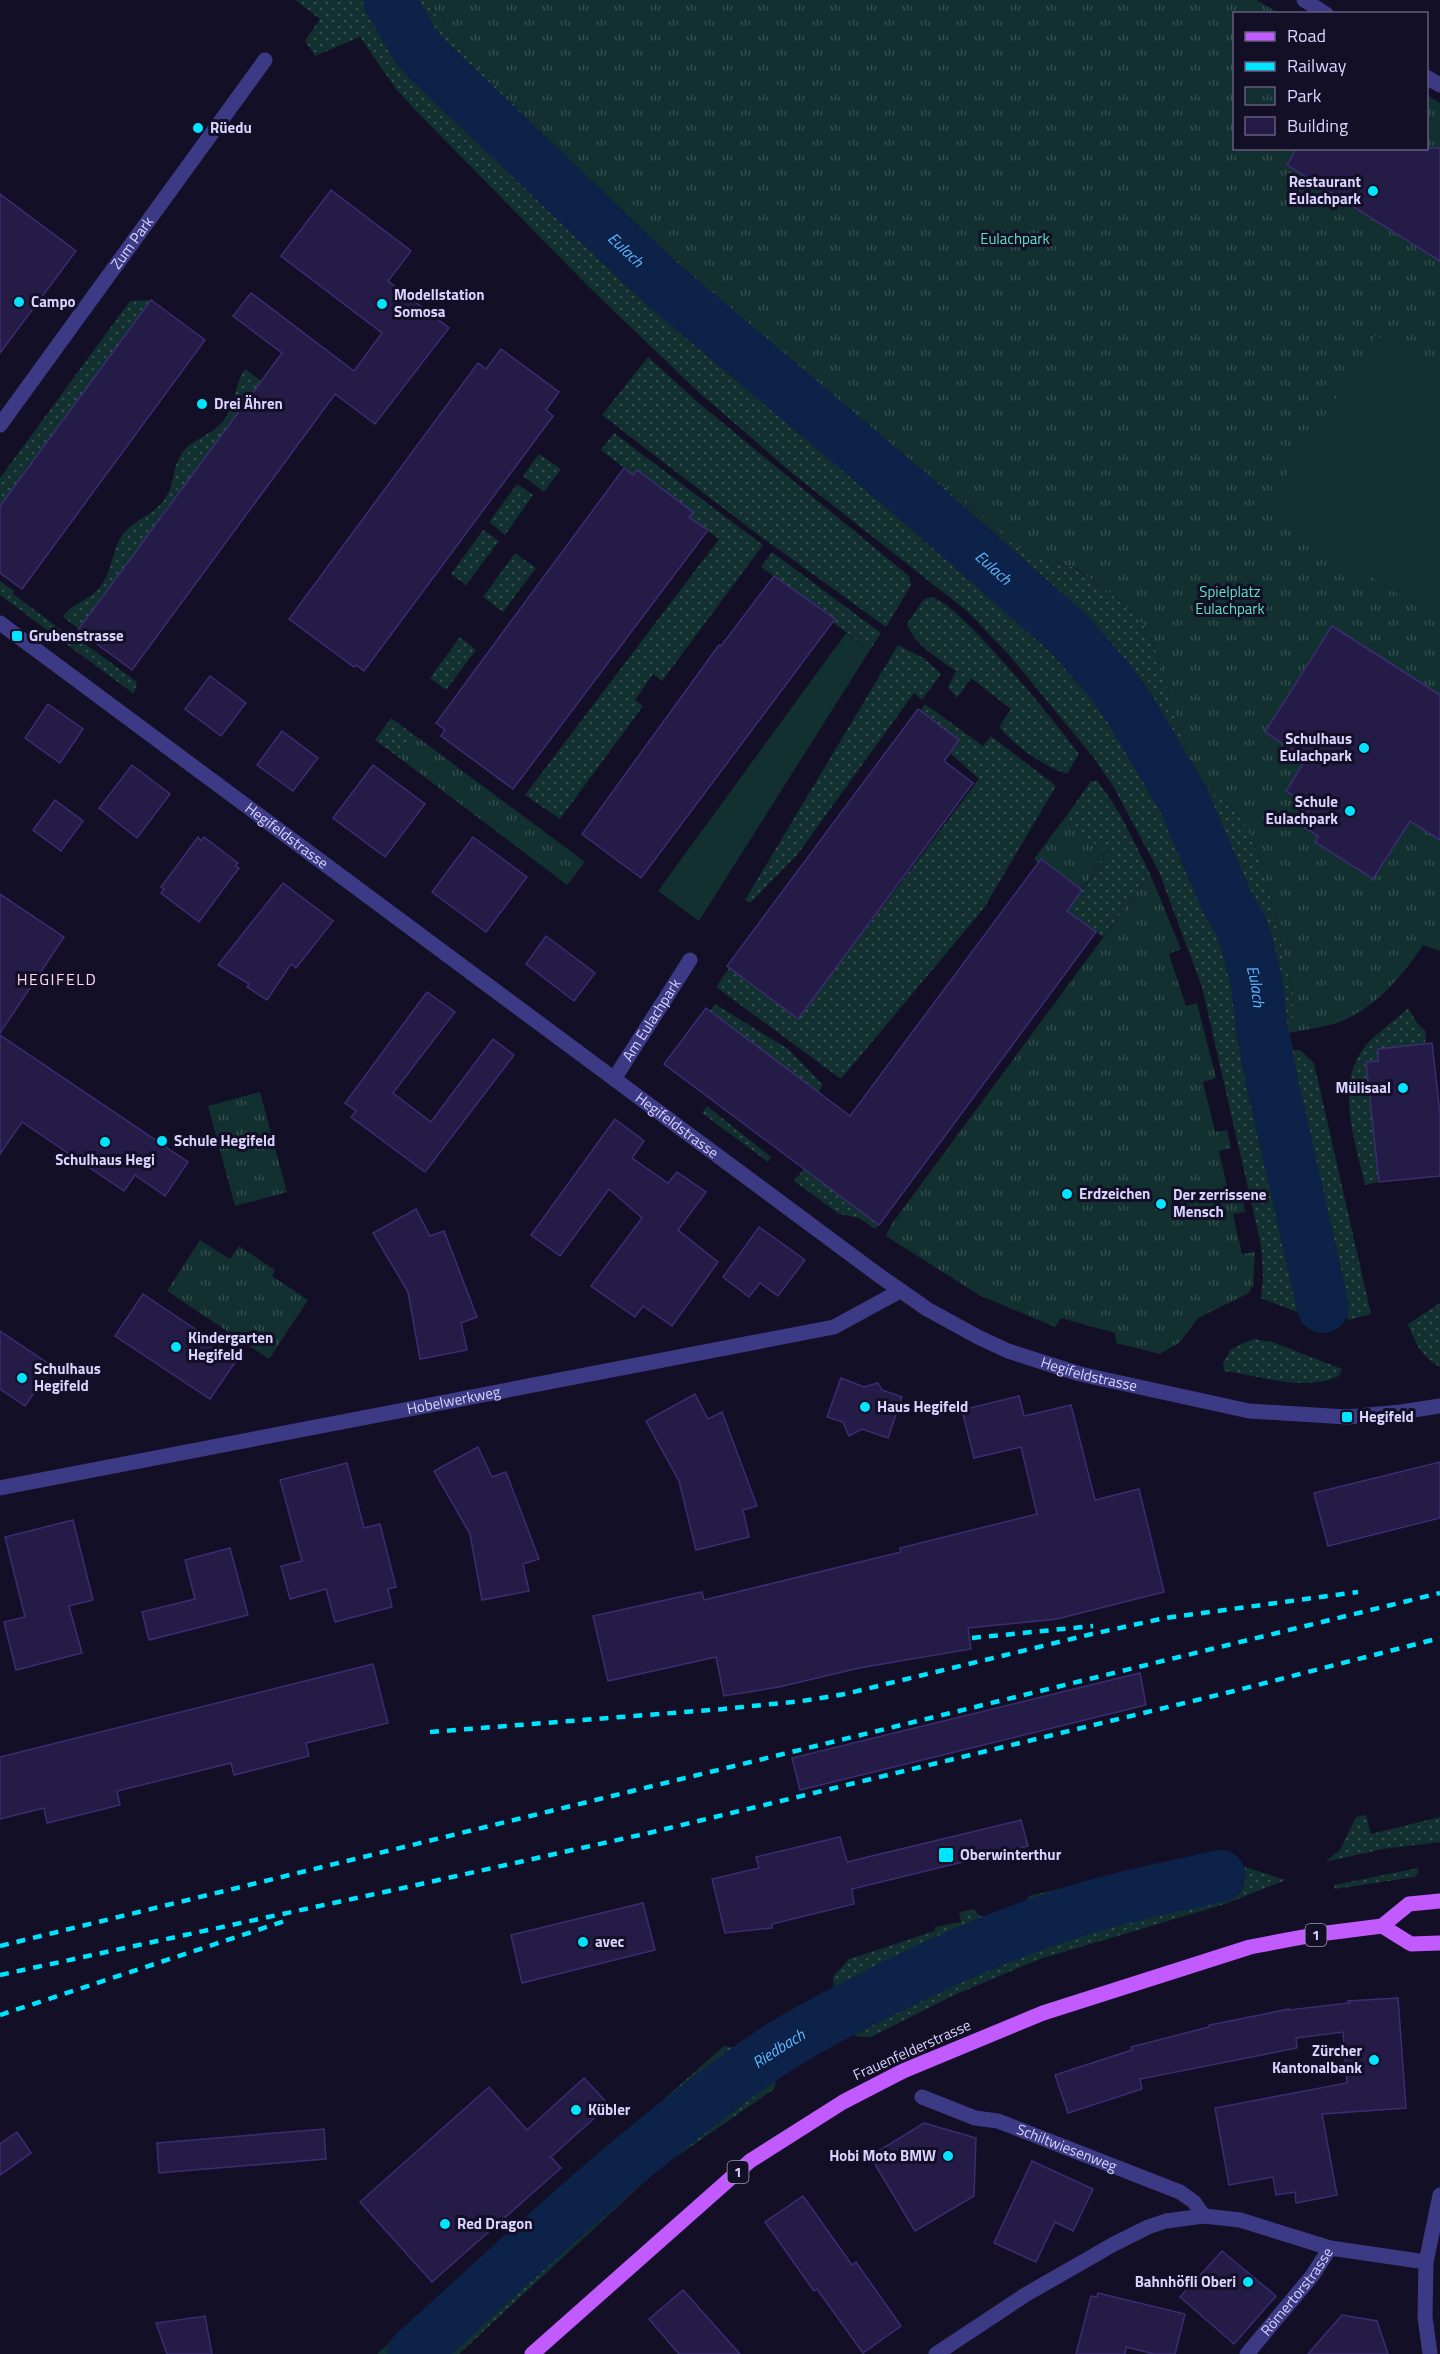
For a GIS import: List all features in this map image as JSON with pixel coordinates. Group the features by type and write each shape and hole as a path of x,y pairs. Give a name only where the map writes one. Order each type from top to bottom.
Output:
{"main road":[{"path":"1440,1901 1408,1904 1382,1926 1411,1944 1440,1943"},
{"name":"Frauenfelderstrasse","path":"532,2354 750,2162 843,2102 903,2071 1043,2013 1250,1947 1319,1934 1382,1926"}],"street":[{"path":"1304,0 1323,12"},
{"name":"Zum Park","path":"0,425 265,60"},
{"name":"Hegifeldstrasse","path":"0,623 900,1290 951,1324 1008,1351 1080,1374 1249,1411 1347,1417 1440,1406"},
{"name":"Am Eulachpark","path":"614,1079 690,960"},
{"name":"Hobelwerkweg","path":"0,1488 834,1327 900,1290"},
{"name":"Schiltwiesenweg","path":"922,2097 975,2118 998,2121 1180,2192 1194,2202 1204,2216"},
{"path":"1430,2354 1425,2317 1426,2262 1440,2195"},
{"path":"936,2354 1025,2295 1114,2244 1166,2221 1204,2216 1240,2220 1330,2248"},
{"name":"Römertorstrasse","path":"1247,2354 1312,2276 1330,2248 1426,2262"}],"green space":[{"path":"295,0 426,0 453,39 480,70 688,279 774,353 988,521 1005,538 1030,555 1075,568 1124,604 1142,623 1154,645 1180,731 1200,780 1234,809 1247,828 1261,860 1293,990 1294,1015 1289,1033 1293,1050 1300,1050 1314,1063 1371,1314 1348,1320 1343,1302 1299,1313 1261,1298 1263,1276 1261,1245 1202,987 1159,872 1113,786 1094,758 1009,655 967,611 793,474 694,388 590,288 417,112 396,89 360,37 315,56 305,41 320,19"},
{"name":"Eulachpark","path":"426,0 1257,0 1276,12 1233,12 1233,150 1428,150 1428,96 1440,103 1440,951 1423,945 1384,993 1372,1004 1345,1020 1289,1033 1294,1015 1293,990 1261,860 1247,828 1234,809 1200,780 1180,731 1154,645 1142,623 1124,604 1076,568 1030,555 1005,538 988,521 774,353 688,279 480,70 453,39"},
{"path":"151,300 0,506 0,478 130,301"},
{"path":"1376,335 1440,376 1440,621 1265,509"},
{"path":"648,357 700,404 909,576 911,585 886,627 757,534 602,415"},
{"path":"245,369 261,381 79,629 63,617 101,586 124,533 159,506 168,495 182,453 224,420 231,408"},
{"path":"614,433 763,545 662,681 653,674 635,700 643,706 560,819 525,795 719,539 689,517 692,512 637,470 633,475 601,450"},
{"path":"539,454 561,469 544,492 523,476"},
{"path":"517,484 533,495 505,535 489,522"},
{"path":"483,530 499,541 466,585 451,574"},
{"path":"772,552 881,633 870,650 832,622 834,618 761,567"},
{"path":"515,553 536,568 503,612 483,597"},
{"path":"0,581 14,591 13,594 75,640 77,638 137,682 134,694 0,595"},
{"path":"930,597 943,603 983,640 1030,693 1079,754 1067,774 1039,760 999,727 1011,709 971,678 957,698 948,687 956,671 921,645 907,624 923,600"},
{"path":"846,633 870,650 699,921 658,891"},
{"path":"460,637 476,650 446,690 430,678"},
{"path":"898,645 925,659 941,674 922,700 914,693 797,855 750,903 745,900"},
{"path":"925,704 983,746 991,736 1056,786 984,908 841,1079 716,987 729,968 798,1019 979,779 950,753 958,739 920,711"},
{"path":"391,718 413,734 397,756 375,740"},
{"path":"413,734 585,862 567,885 397,756"},
{"path":"1091,781 1097,781 1113,803 1150,874 1103,937 1067,911 1108,854 1063,821"},
{"path":"1063,820 1108,854 1079,893 1034,859"},
{"path":"1150,874 1181,949 1169,954 1186,1006 1197,1003 1216,1078 1203,1082 1215,1132 1227,1130 1231,1148 1219,1151 1229,1195 1241,1192 1245,1212 1233,1214 1242,1254 1255,1252 1253,1285 1249,1293 1198,1318 1180,1342 1160,1354 1116,1343 1115,1333 1061,1318 1055,1327 979,1295 886,1236 891,1225"},
{"path":"715,1004 788,1049 823,1085 819,1092 710,1011"},
{"path":"1408,1008 1426,1032 1425,1044 1378,1049 1378,1061 1366,1063 1379,1182 1365,1185 1350,1116 1350,1081 1363,1049"},
{"path":"260,1092 287,1192 235,1206 208,1106"},
{"path":"707,1106 771,1157 768,1162 702,1113"},
{"path":"805,1168 879,1225 875,1229 859,1218 839,1214 794,1181"},
{"path":"200,1240 230,1259 239,1246 275,1270 272,1276 308,1300 269,1359 167,1291"},
{"path":"1440,1303 1440,1367 1428,1359 1420,1349 1408,1324"},
{"path":"1253,1339 1272,1342 1342,1369 1339,1376 1311,1383 1296,1383 1224,1371 1223,1363 1231,1349"},
{"path":"1366,1815 1371,1834 1440,1817 1440,1842 1383,1849 1325,1862 1340,1850 1356,1817"},
{"path":"1216,1852 1217,1858 1286,1880 1225,1904 1040,1959 954,1995 871,2037 855,2036 835,2005 833,1977 849,1959 935,1931 935,1927 961,1922 959,1913 972,1909 982,1917 1024,1906 1029,1896"},
{"path":"1418,1868 1415,1877 1335,1889 1334,1885"},
{"path":"724,2046 757,2051 776,2083 774,2089 657,2170 459,2354 377,2354"}],"building":[{"path":"1428,148 1440,148 1440,261 1287,165 1296,150 1428,150"},
{"path":"331,190 411,251 388,281 449,328 375,424 335,394 132,670 78,630 282,353 233,316 251,293 354,371 382,333 281,256"},
{"name":"Campo","path":"0,194 76,251 0,353"},
{"path":"151,300 205,340 22,589 0,573 0,506"},
{"path":"501,349 559,392 546,410 553,416 364,671 356,665 354,667 289,619 478,363 486,369"},
{"path":"624,468 633,475 637,470 693,512 689,517 708,530 513,789 441,736 445,730 436,723"},
{"path":"774,576 835,619 641,878 582,834 719,645 721,646"},
{"name":"Schulhaus Eulachpark","path":"1332,626 1440,695 1440,840 1410,821 1373,879 1315,842 1318,836 1305,828 1313,816 1298,806 1301,801 1286,791 1306,759 1265,732"},
{"path":"210,676 246,703 221,736 185,709"},
{"path":"48,704 83,729 60,763 25,738"},
{"path":"918,709 959,740 944,761 973,783 798,1019 727,966"},
{"path":"282,731 318,758 293,791 257,765"},
{"path":"132,765 170,794 137,838 99,808"},
{"path":"373,765 425,804 385,857 333,818"},
{"path":"55,800 83,821 61,851 33,830"},
{"path":"198,837 201,841 204,837 238,863 235,866 239,868 199,922 161,893 164,889 161,887"},
{"path":"473,837 527,877 486,932 432,892"},
{"path":"1041,859 1082,890 1067,911 1096,932 879,1225 664,1064 706,1008 850,1116"},
{"path":"283,883 333,921 296,968 291,964 267,1000 247,987 249,984 218,965"},
{"path":"0,894 64,937 0,1033"},
{"path":"546,936 595,973 574,1001 526,964"},
{"path":"427,992 455,1012 393,1093 431,1122 493,1039 514,1055 425,1172 351,1117 356,1111 345,1103"},
{"name":"Schulhaus Hegi","path":"0,1035 188,1162 165,1196 135,1175 124,1191 22,1122 0,1154"},
{"name":"Mülisaal","path":"1432,1043 1440,1114 1440,1176 1379,1182 1366,1062 1378,1061 1378,1049"},
{"path":"615,1119 644,1141 632,1158 668,1183 677,1172 706,1192 678,1230 718,1262 672,1326 643,1306 635,1317 591,1286 642,1218 609,1189 560,1256 531,1235"},
{"path":"416,1209 430,1236 444,1231 477,1317 461,1323 467,1350 420,1359 408,1292 373,1233"},
{"path":"759,1227 805,1260 778,1296 760,1283 749,1297 723,1277"},
{"name":"Kindergarten Hegifeld","path":"143,1294 238,1358 210,1399 115,1336"},
{"name":"Schulhaus Hegifeld","path":"0,1331 52,1366 25,1406 0,1389"},
{"name":"Haus Hegifeld","path":"841,1378 864,1387 878,1383 882,1390 902,1397 888,1438 862,1429 849,1436 843,1422 827,1417"},
{"path":"695,1394 708,1419 722,1412 757,1506 743,1510 749,1537 696,1550 679,1481 646,1421"},
{"path":"1019,1396 1024,1416 1071,1405 1095,1500 1139,1489 1164,1592 1057,1619 968,1628 971,1649 859,1668 779,1687 724,1696 716,1657 608,1681 593,1616 702,1592 704,1600 901,1552 900,1548 1037,1514 1021,1447 974,1458 962,1410"},
{"path":"478,1447 492,1477 506,1472 539,1559 523,1564 529,1591 482,1600 470,1534 434,1471"},
{"path":"1440,1462 1440,1518 1328,1546 1314,1493"},
{"path":"347,1463 364,1528 380,1524 396,1587 388,1589 392,1607 335,1622 326,1589 290,1599 281,1566 302,1561 280,1480"},
{"path":"73,1520 93,1600 69,1606 82,1653 16,1670 4,1622 25,1617 5,1537"},
{"path":"230,1548 248,1615 149,1640 142,1612 195,1599 185,1560"},
{"path":"373,1664 388,1723 306,1743 309,1756 234,1775 231,1763 117,1791 120,1805 47,1823 44,1808 0,1819 0,1757"},
{"path":"1140,1673 1146,1705 800,1790 792,1758"},
{"path":"1021,1820 1028,1846 852,1889 854,1904 772,1924 772,1928 725,1933 712,1879 759,1868 756,1857 840,1837 847,1862"},
{"name":"avec","path":"643,1903 655,1950 522,1983 511,1935"},
{"path":"1398,1998 1406,2108 1322,2114 1337,2195 1296,2203 1295,2192 1276,2195 1273,2177 1229,2185 1215,2108 1347,2083 1343,2032 1296,2038 1297,2048 1140,2079 1142,2089 1068,2113 1055,2075 1132,2050 1131,2047 1209,2027 1209,2025 1289,2009 1349,2003 1348,2001"},
{"path":"584,2078 609,2105 551,2157 561,2168 432,2282 360,2202 489,2087 527,2130"},
{"path":"924,2123 976,2138 974,2196 915,2231 870,2156"},
{"path":"324,2129 326,2159 159,2173 157,2143"},
{"path":"17,2132 31,2153 0,2175 0,2144"},
{"path":"1032,2161 1093,2189 1073,2231 1055,2222 1036,2262 994,2243"},
{"path":"803,2196 852,2265 856,2262 901,2326 863,2353 817,2289 814,2291 765,2222"},
{"path":"1222,2251 1276,2296 1234,2344 1180,2297"},
{"path":"683,2290 740,2354 679,2354 649,2319"},
{"path":"1098,2293 1185,2314 1175,2354 1154,2354 1126,2347 1125,2354 1076,2354 1091,2296 1097,2297"},
{"path":"1342,2315 1377,2321 1388,2354 1308,2354"},
{"path":"205,2316 212,2354 167,2354 156,2323"}],"waterway":[{"name":"Eulach","path":"389,0 415,45 429,61 660,282 915,498 1069,634 1110,681 1130,709 1183,799 1227,902 1241,926 1257,985 1262,1031 1272,1082 1323,1307"},
{"name":"Riedbach","path":"413,2354 625,2164 714,2093 788,2042 901,1982 999,1938 1094,1906 1220,1876"}],"railway":[{"path":"430,1732 802,1701 845,1694 1165,1618 1358,1592"},
{"path":"0,1946 1440,1593"},
{"path":"972,1638 1093,1626"},
{"path":"0,1975 653,1832 1234,1691 1440,1638"},
{"path":"0,2015 285,1921"}],"place":[{"name":"Rüedu","path":"198,128"},
{"name":"Restaurant Eulachpark","path":"1373,191"},
{"name":"Campo","path":"19,302"},
{"name":"Modellstation Somosa","path":"382,304"},
{"name":"Drei Ähren","path":"202,404"},
{"name":"Grubenstrasse","path":"17,636"},
{"name":"Schulhaus Eulachpark","path":"1364,748"},
{"name":"Schule Eulachpark","path":"1350,811"},
{"name":"Mülisaal","path":"1403,1088"},
{"name":"Schule Hegifeld","path":"162,1141"},
{"name":"Schulhaus Hegi","path":"105,1142"},
{"name":"Erdzeichen","path":"1067,1194"},
{"name":"Der zerrissene Mensch","path":"1161,1204"},
{"name":"Kindergarten Hegifeld","path":"176,1347"},
{"name":"Schulhaus Hegifeld","path":"22,1378"},
{"name":"Haus Hegifeld","path":"865,1407"},
{"name":"Hegifeld","path":"1347,1417"},
{"name":"Oberwinterthur","path":"946,1855"},
{"name":"avec","path":"583,1942"},
{"name":"Zürcher Kantonalbank","path":"1374,2060"},
{"name":"Kübler","path":"576,2110"},
{"name":"Hobi Moto BMW","path":"948,2156"},
{"name":"Red Dragon","path":"445,2224"},
{"name":"Bahnhöfli Oberi","path":"1248,2282"}],"district":[{"name":"HEGIFELD","path":"57,979"}],"park label":[{"name":"Spielplatz Eulachpark","path":"1230,600"}]}
